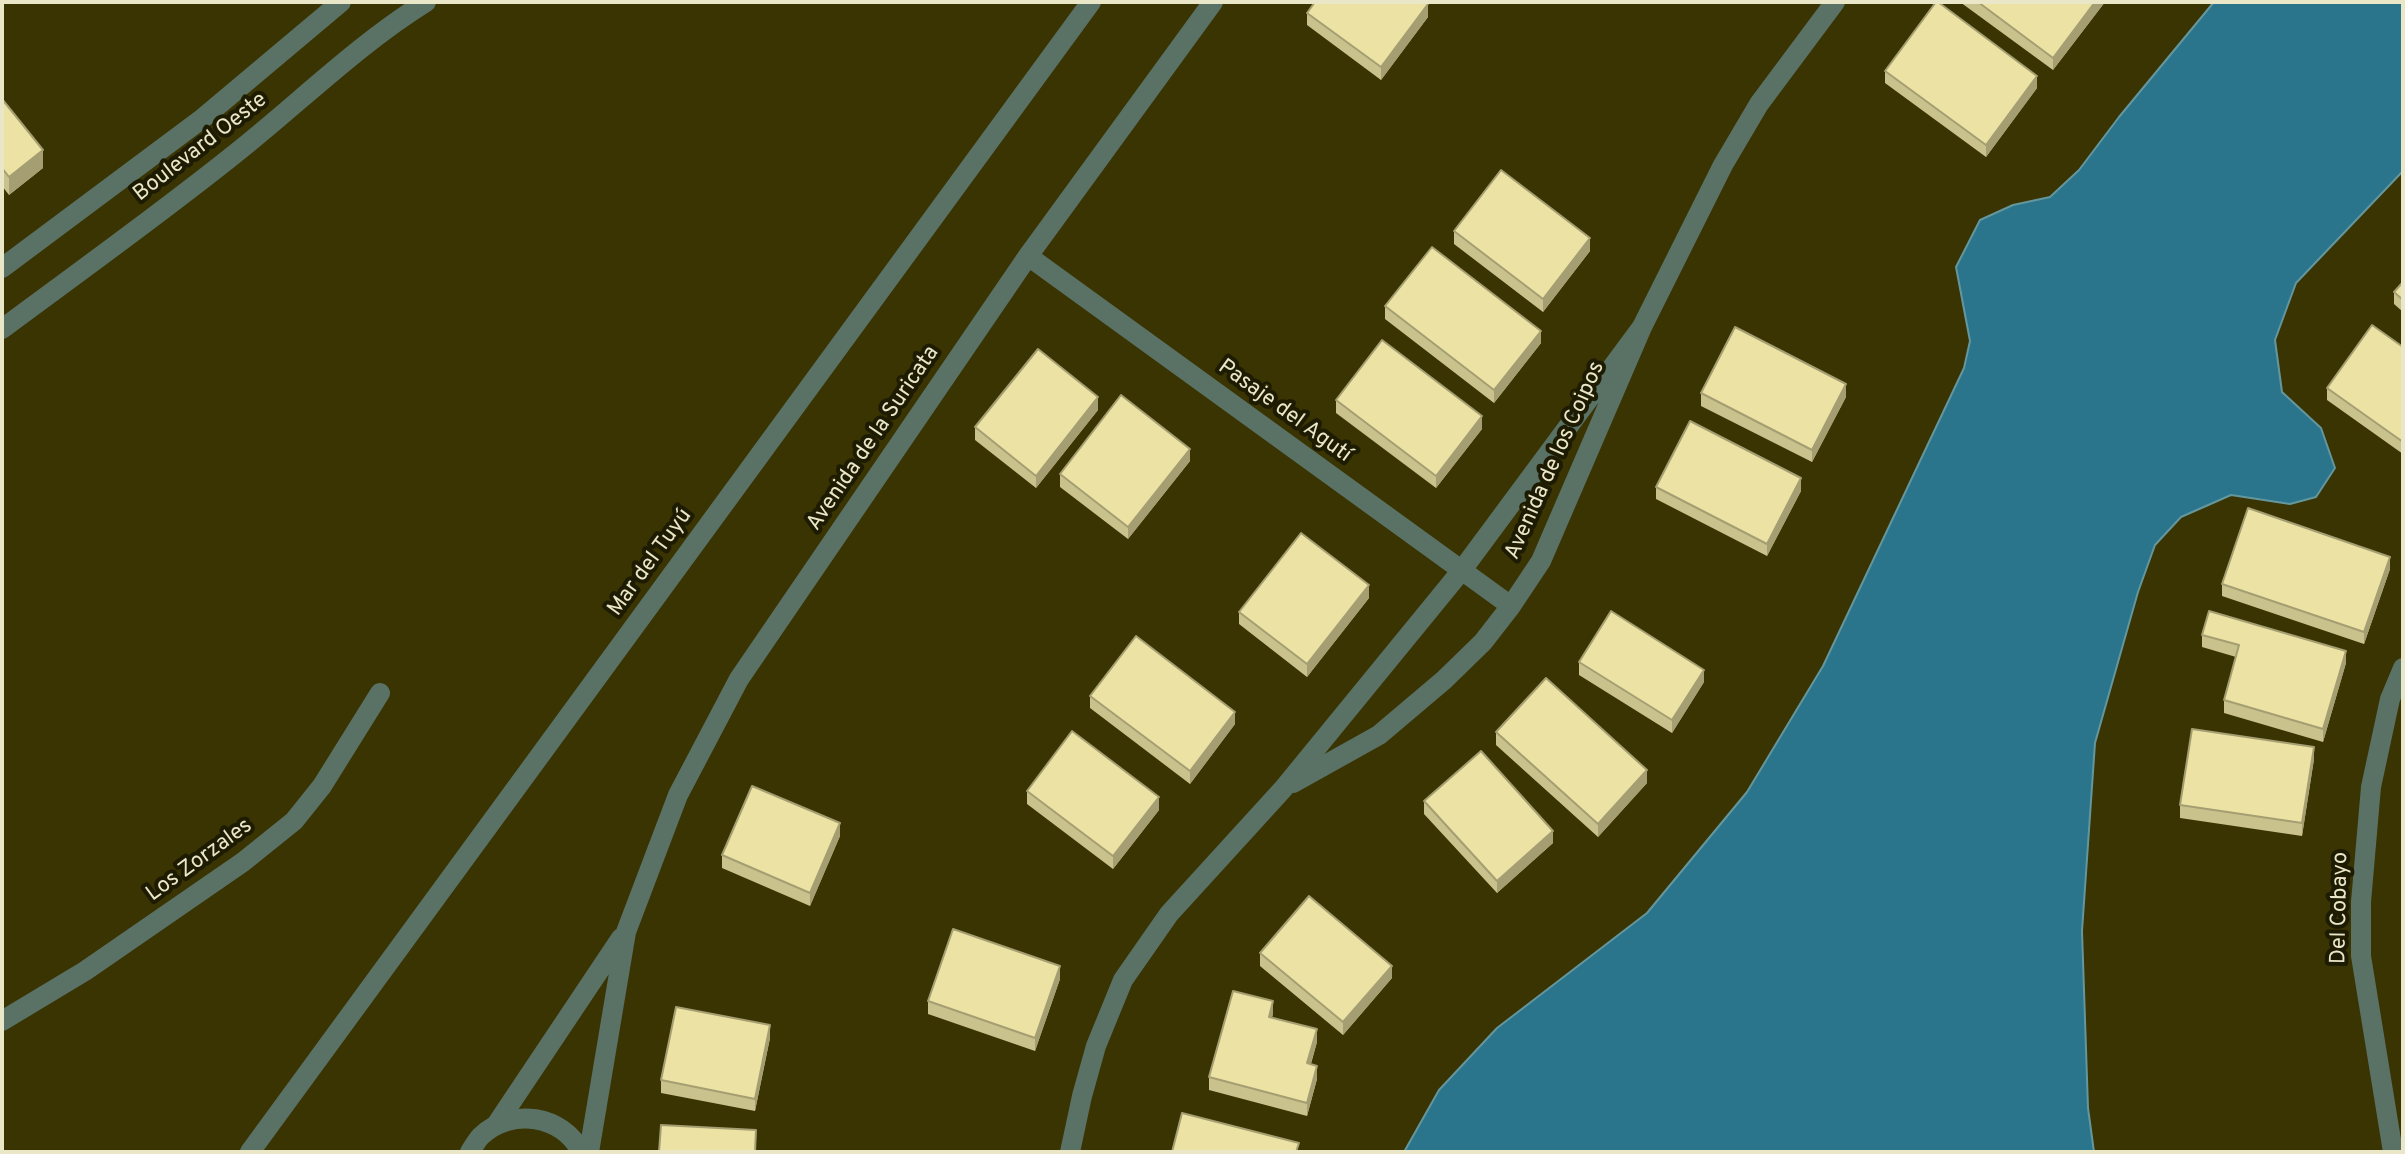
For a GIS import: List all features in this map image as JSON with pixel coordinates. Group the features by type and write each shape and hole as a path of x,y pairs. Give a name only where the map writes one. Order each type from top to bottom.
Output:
{"street":[{"name":"Boulevard Oeste","path":"2,268 203,118 341,2"},
{"name":"Boulevard Oeste","path":"5,320 127,237 236,153 388,25 426,2"},
{"name":"Mar del Tuyú","path":"250,1152 1091,2"},
{"name":"Avenida de la Suricata","path":"589,1152 626,932 678,795 739,679 1028,256 1213,2"},
{"name":"Avenida de los Coipos","path":"1283,789 1379,735 1483,642 1511,606 1541,561 1642,327 1723,165 1759,104 1835,2"},
{"name":"Pasaje del Agutí","path":"1028,256 1511,606"},
{"name":"Avenida de los Coipos","path":"1070,1152 1096,1046 1123,980 1169,914 1283,789 1462,570 1642,327"},
{"name":"Del Cobayo","path":"2393,1152 2361,956 2361,902 2371,787 2390,699 2403,668"},
{"name":"Los Zorzales","path":"2,1021 85,971 191,899 294,821 322,786 380,693"},
{"name":"Avenida de la Suricata","path":"470,1152 481,1136 496,1125 626,932"},
{"path":"496,1125 514,1119 533,1118 551,1123 567,1133 581,1152"}],"water":[{"path":"2214,2 2403,2 2403,171 2296,283 2275,340 2282,392 2321,428 2335,468 2316,497 2290,504 2231,495 2181,517 2155,545 2138,592 2095,743 2082,931 2088,1108 2094,1152 1404,1152 1439,1090 1497,1028 1647,913 1747,792 1823,666 1964,368 1970,341 1956,267 1980,220 2013,205 2050,197 2079,170"}],"building":[{"path":"1315,2 1428,4 1381,67 1307,13"},
{"path":"1936,2 2037,76 1986,145 1885,71"},
{"path":"1978,2 2095,2 2053,58"},
{"path":"2,99 43,150 9,177 2,168"},
{"path":"1501,170 1590,238 1543,299 1454,231"},
{"path":"1432,247 1541,331 1494,390 1385,306"},
{"path":"2403,282 2403,300 2394,292"},
{"path":"2372,325 2403,347 2403,442 2327,388"},
{"path":"1735,327 1846,384 1812,450 1701,393"},
{"path":"1382,340 1482,416 1436,476 1336,400"},
{"path":"1038,349 1098,397 1036,476 975,427"},
{"path":"1121,395 1190,449 1128,527 1060,474"},
{"path":"1690,421 1801,478 1767,544 1656,487"},
{"path":"2248,508 2390,557 2364,632 2222,584"},
{"path":"1301,533 1369,585 1307,664 1239,612"},
{"path":"1611,611 1704,670 1672,720 1579,662"},
{"path":"2209,611 2346,651 2323,729 2224,700 2239,645 2202,635"},
{"path":"1136,636 1235,712 1190,771 1090,696"},
{"path":"1546,678 1647,770 1598,824 1496,732"},
{"path":"2192,729 2314,747 2302,823 2180,805"},
{"path":"1072,731 1159,797 1113,856 1027,791"},
{"path":"1481,751 1553,831 1497,881 1424,801"},
{"path":"752,786 840,823 810,893 722,855"},
{"path":"1309,896 1392,966 1343,1022 1260,953"},
{"path":"953,929 1060,966 1035,1038 928,1001"},
{"path":"1233,991 1273,1001 1269,1017 1317,1029 1307,1063 1317,1066 1307,1103 1209,1077"},
{"path":"676,1007 770,1025 755,1099 661,1080"},
{"path":"1182,1113 1299,1143 1296,1152 1172,1152"},
{"path":"661,1125 756,1130 755,1152 659,1152"}]}
